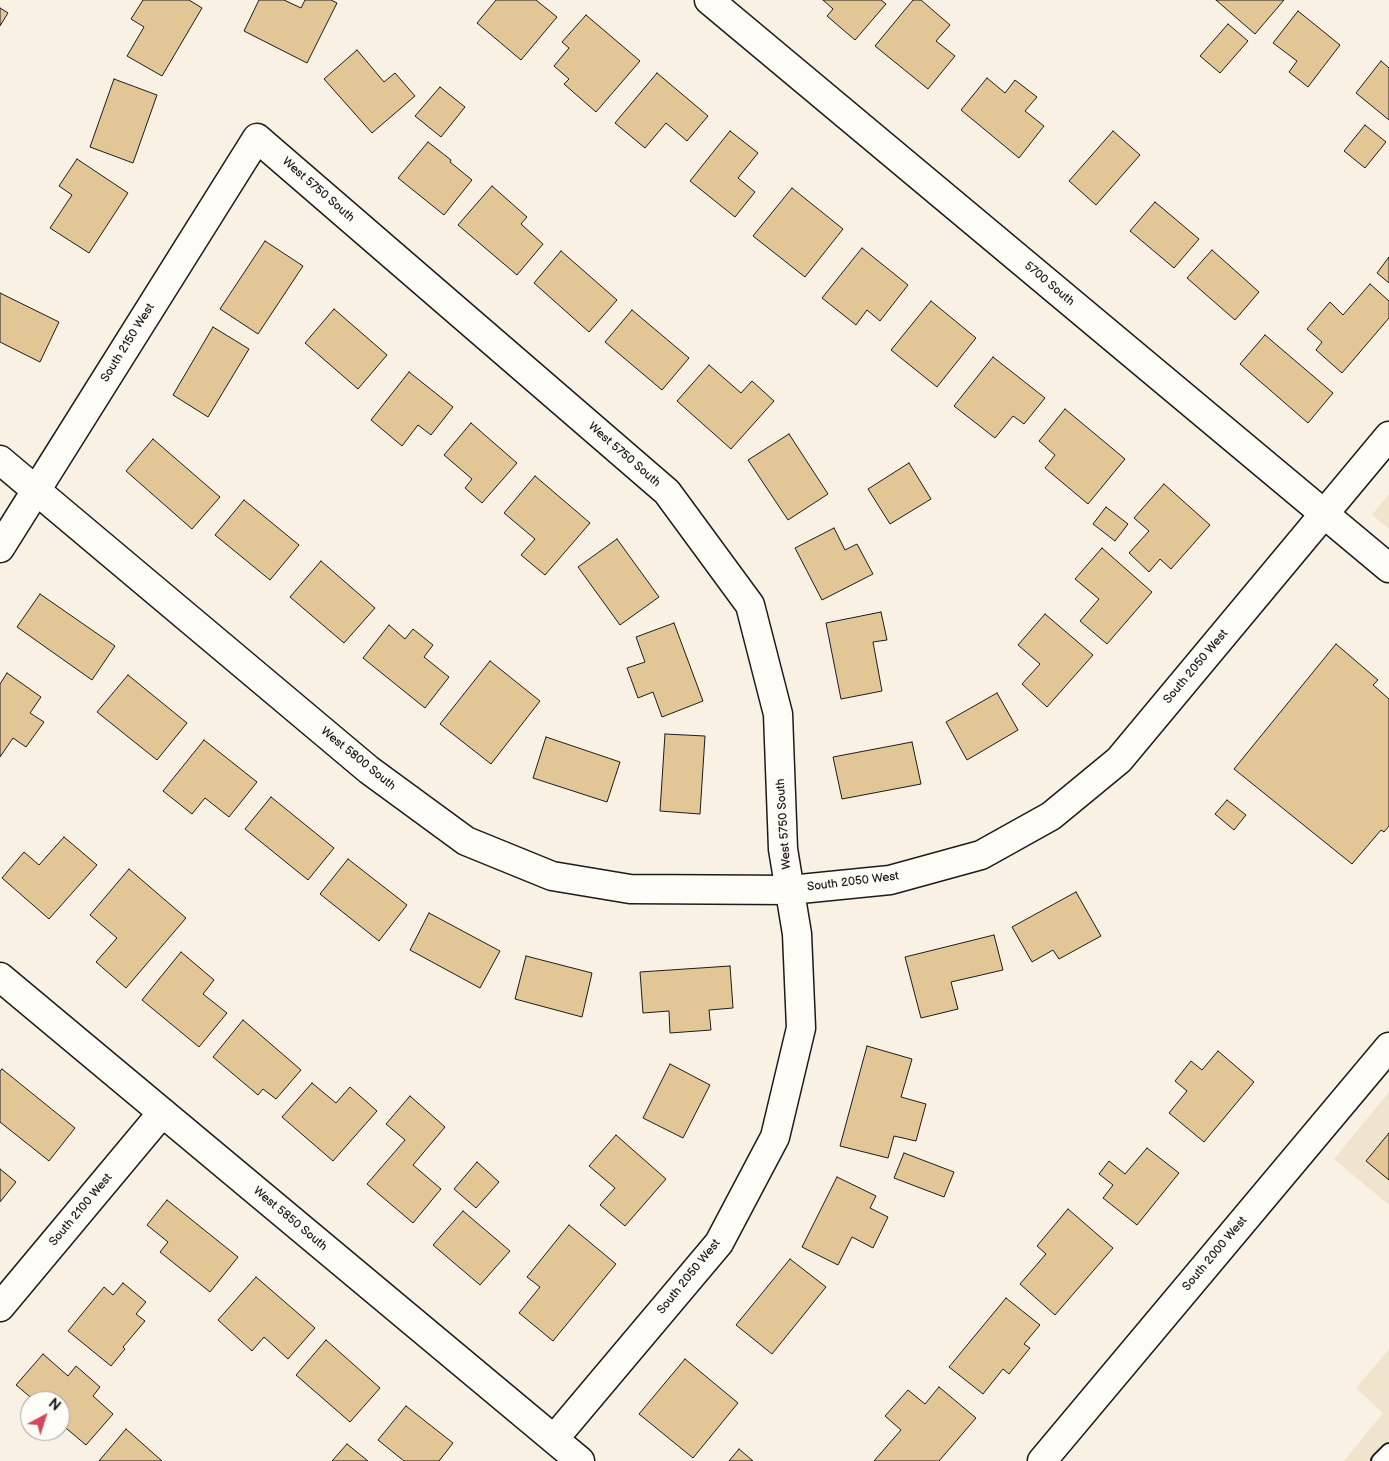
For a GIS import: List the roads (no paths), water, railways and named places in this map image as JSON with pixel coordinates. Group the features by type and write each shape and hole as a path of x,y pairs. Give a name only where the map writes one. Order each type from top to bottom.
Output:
{"street":[{"name":"5700 South","path":"709,0 1389,568"},
{"name":"South 2150 West","path":"0,548 256,138"},
{"name":"West 5750 South","path":"256,138 667,492 750,605 778,714 783,849 790,890"},
{"name":"South 2050 West","path":"554,1439 719,1243 775,1137 801,1028 797,934 790,890 890,880 981,854 1051,816 1119,760 1389,436"},
{"name":"West 5800 South","path":"0,460 369,770 466,840 552,876 630,889 790,890"},
{"name":"West 5850 South","path":"0,977 580,1461"},
{"name":"South 2000 West","path":"1042,1461 1389,1047"},
{"name":"South 2100 West","path":"0,1307 162,1113"}],"lane":[{"path":"1379,1461 1389,1451"}]}
